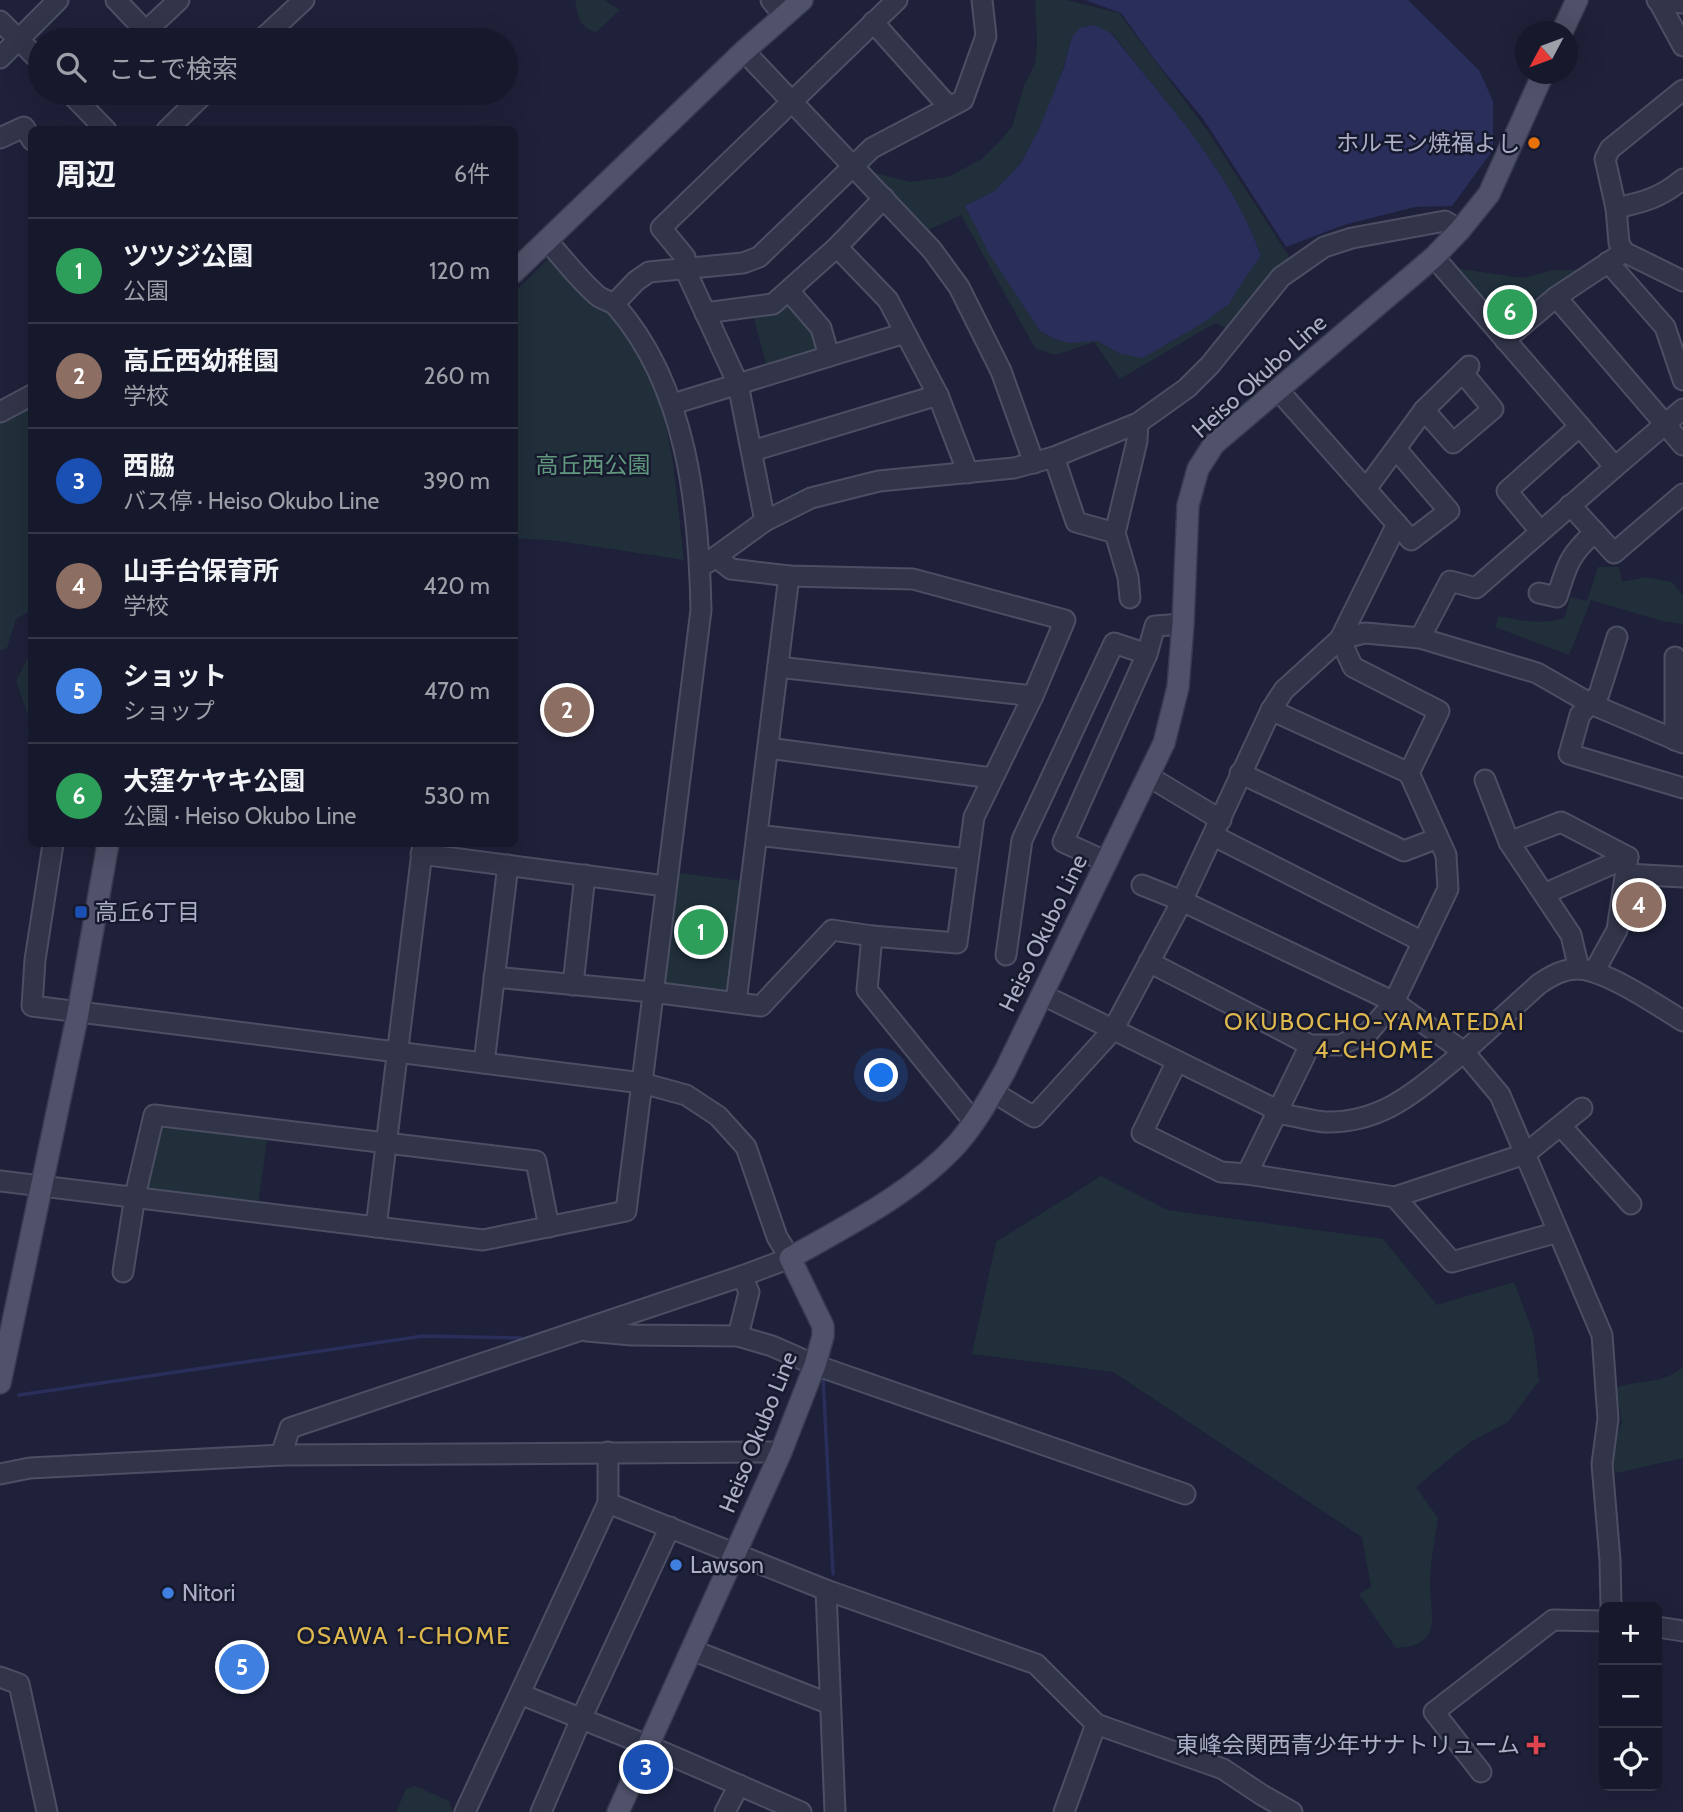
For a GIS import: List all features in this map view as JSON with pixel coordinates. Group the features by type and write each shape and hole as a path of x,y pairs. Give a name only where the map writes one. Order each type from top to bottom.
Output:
{"main road":[{"path":"518,268 744,51 778,8 802,0"},
{"path":"1567,21 1577,0"},
{"name":"Heiso Okubo Line","path":"618,1812 736,1555 781,1452 814,1365 823,1336 823,1326 790,1258 857,1220 910,1185 958,1143 974,1122 1043,996 1164,743 1178,687 1184,624 1188,505 1198,469 1214,444 1434,257 1460,230 1489,194 1539,84"},
{"path":"0,1383 78,1013 107,847"}],"street":[{"path":"30,28 58,0"},
{"path":"116,0 142,28"},
{"path":"157,28 180,0"},
{"path":"274,28 304,0"},
{"path":"765,521 738,384 685,269 685,257 661,228 897,0"},
{"path":"614,304 636,281 649,272 743,263 759,257 872,148 963,100 986,36 982,0"},
{"path":"1658,1 1683,3"},
{"path":"1658,1 1683,46"},
{"path":"0,21 28,48"},
{"path":"873,22 949,107"},
{"path":"0,58 28,30"},
{"path":"744,51 932,250 959,287 1001,371 1034,463"},
{"path":"1683,90 1611,149 1605,159 1616,208 1619,243 1616,257 1665,327 1683,380"},
{"path":"82,105 102,126"},
{"path":"171,126 192,105"},
{"path":"0,138 24,127 28,134"},
{"path":"1616,208 1648,201 1683,179"},
{"path":"705,313 773,304 837,247 884,198"},
{"path":"708,562 765,521 811,498 878,481 1014,468 1054,457 1138,423 1187,388 1210,365 1281,276 1324,247 1352,238 1444,221 1460,230"},
{"path":"0,1181 484,1240 626,1211 708,562 673,404 640,341 614,304 599,297 547,241"},
{"path":"837,247 888,300 938,395 968,473"},
{"path":"1434,257 1615,467"},
{"path":"1505,340 1556,297 1616,257 1630,257 1683,281"},
{"path":"789,291 821,328 829,356"},
{"path":"1556,297 1683,445"},
{"path":"673,404 905,333"},
{"path":"1366,489 1424,410 1466,370 1493,409 1453,443 1424,410"},
{"path":"1278,390 1411,540 1449,511 1396,449"},
{"path":"752,450 938,395"},
{"path":"0,412 28,397"},
{"path":"1420,638 1450,580 1476,588 1683,409"},
{"path":"1130,598 1128,577 1115,533 1137,441 1138,423"},
{"path":"1540,531 1507,491 1580,426"},
{"path":"1054,457 1076,522 1115,533"},
{"path":"1570,505 1614,553 1683,495"},
{"path":"993,1091 1034,1117 1113,1030 1182,901 1271,710 1284,690 1340,639 1397,524"},
{"path":"1539,593 1557,597 1568,561 1595,532"},
{"path":"494,977 652,992 761,1006 832,930 957,943 974,817 1033,696 1065,620 913,579 789,576 731,569 708,562"},
{"path":"736,1002 789,576"},
{"path":"1107,862 1063,842 1147,654 1155,625 1184,624"},
{"path":"1340,639 1365,632 1420,638 1537,673 1591,704 1679,742 1675,657"},
{"path":"1617,637 1599,694 1580,715 1569,754 1683,788"},
{"path":"1340,639 1353,667 1439,710 1409,773"},
{"path":"1006,955 1022,840 1108,655 1114,643 1147,654"},
{"path":"778,667 1033,696"},
{"path":"1149,962 1310,1045 1340,1045 1368,1033 1394,1002 1448,889 1446,855 1409,773 1271,710"},
{"path":"768,748 992,778"},
{"path":"1240,774 1404,851 1438,838"},
{"path":"1148,776 1217,828 1423,942"},
{"path":"1485,780 1509,842 1571,935 1586,971"},
{"path":"1509,842 1561,822 1627,866 1683,877"},
{"path":"757,835 968,859"},
{"path":"53,847 35,960 32,1006 642,1083 686,1095 718,1116 746,1147 777,1237 790,1258 290,1428 281,1455"},
{"path":"376,1227 422,849 508,866 665,886"},
{"path":"484,1063 508,866"},
{"path":"1544,894 1627,866"},
{"path":"1586,971 1617,930 1627,866"},
{"path":"573,985 585,875"},
{"path":"1142,885 1182,901 1394,1002 1464,1052 1500,1095 1602,1335 1608,1419 1602,1464 1611,1602"},
{"path":"872,936 867,990 974,1122"},
{"path":"1043,996 1287,1115 1322,1122 1351,1120 1402,1102 1464,1052 1539,984 1552,976 1586,971 1611,979 1683,1021"},
{"path":"1247,1174 1310,1045"},
{"path":"1177,1061 1142,1133 1221,1172 1395,1197 1525,1154 1581,1108"},
{"path":"122,1272 153,1115 536,1161 549,1227"},
{"path":"1561,1126 1631,1204"},
{"path":"1395,1197 1452,1262 1558,1232"},
{"path":"738,1336 749,1292 742,1276"},
{"path":"579,1330 632,1335 738,1336 1185,1494"},
{"path":"465,1812 608,1503 608,1452"},
{"path":"0,1474 30,1468 281,1455 781,1452"},
{"path":"608,1503 826,1590 1036,1664 1096,1724 1223,1769 1262,1796 1292,1812"},
{"path":"541,1812 581,1718 670,1527"},
{"path":"826,1590 835,1812"},
{"path":"1481,1772 1434,1712 1553,1620 1599,1621"},
{"path":"1662,1628 1683,1631"},
{"path":"692,1650 830,1704"},
{"path":"0,1676 19,1684 47,1812"},
{"path":"520,1694 649,1746 795,1811"},
{"path":"1064,1812 1096,1724"},
{"path":"725,1812 739,1785"}],"green space":[{"path":"577,0 604,0 620,10 596,32 581,22 575,3"},
{"path":"1035,0 1066,0 1119,13 1209,133 1290,258 1270,272 1228,329 1215,323 1120,379 1094,342 1055,355 1035,348 961,215 926,231 866,167 868,164 875,173 910,182 948,177 982,159 1012,127 1024,86 1035,64","holes":["1112,33 1215,167 1248,225 1261,256 1245,278 1121,354 1098,342 1057,340 1040,331 965,206 994,192 1021,163 1053,98 1072,37"]},
{"name":"高丘西公園","path":"547,260 554,260 602,310 609,313 641,359 662,404 673,463 684,560 559,541 518,538 518,289"},
{"path":"1453,268 1523,278 1553,270 1580,270 1504,329"},
{"path":"781,304 791,304 812,327 818,347 814,355 767,368 753,314"},
{"path":"28,409 28,612 16,619 7,648 0,651 0,423"},
{"path":"1598,567 1619,567 1622,582 1645,577 1672,582 1683,596 1683,624 1662,621 1591,600 1569,655 1495,627 1499,616 1540,622 1565,618 1570,597 1587,601"},
{"path":"28,657 28,715 16,681"},
{"path":"672,872 743,881 732,994 665,989 658,982"},
{"path":"155,1125 268,1133 258,1205 145,1194"},
{"path":"1101,1176 1167,1210 1383,1239 1437,1305 1514,1282 1533,1333 1539,1381 1508,1422 1470,1442 1416,1487 1438,1518 1430,1579 1431,1625 1422,1641 1412,1646 1396,1648 1359,1594 1371,1587 1362,1537 1113,1372 972,1354 996,1242"},
{"path":"1683,1367 1683,1458 1616,1473 1609,1456 1622,1422 1615,1388 1667,1377"},
{"path":"415,1786 449,1801 453,1812 396,1812 406,1789"}],"water":[{"path":"1085,0 1408,0 1479,70 1493,101 1493,150 1452,206 1415,207 1344,225 1286,247 1204,120 1154,59 1121,13"},
{"path":"1094,25 1111,33 1196,139 1233,196 1261,256 1229,304 1206,321 1143,358 1121,354 1097,341 1069,343 1040,331 990,255 965,206 995,191 1021,163 1040,127 1064,67 1072,37 1080,28"}],"waterway":[{"path":"19,1395 423,1336 521,1338"},
{"path":"823,1376 833,1574"}],"place":[{"name":"ホルモン焼福よし","path":"1534,143"},
{"name":"大窪ケヤキ公園","path":"1510,312"},
{"name":"高丘西幼稚園","path":"567,710"},
{"name":"山手台保育所","path":"1639,905"},
{"name":"高丘6丁目","path":"81,912"},
{"name":"ツツジ公園","path":"701,932"},
{"name":"Lawson","path":"676,1565"},
{"name":"Nitori","path":"168,1593"},
{"name":"ショット","path":"242,1667"},
{"name":"東峰会関西青少年サナトリューム","path":"1536,1745"},
{"name":"西脇","path":"646,1767"}],"district":[{"name":"OKUBOCHO-YAMATEDAI 4-CHOME","path":"1375,1035"},
{"name":"OSAWA 1-CHOME","path":"404,1635"}]}
